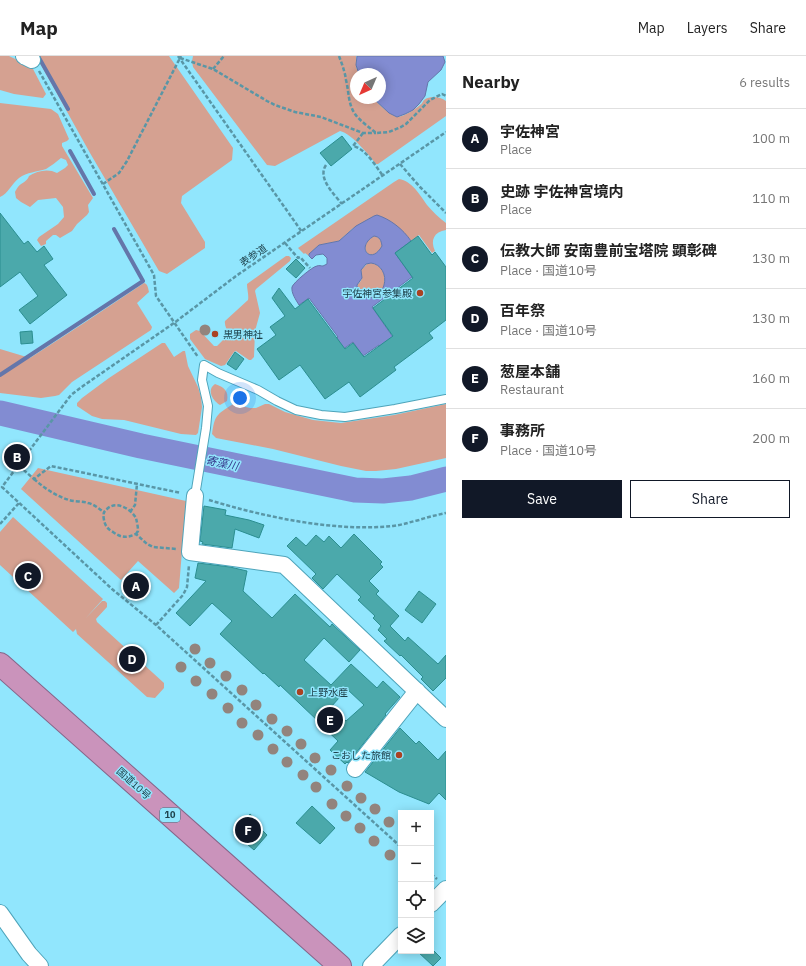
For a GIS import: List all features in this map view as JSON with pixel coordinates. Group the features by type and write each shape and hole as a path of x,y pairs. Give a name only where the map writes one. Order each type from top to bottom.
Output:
{"highway":[{"name":"国道10号","path":"0,664 340,966"}],"street":[{"path":"196,493 190,552 284,565 446,719"},
{"path":"355,769 417,690"},
{"path":"434,901 446,888"},
{"path":"0,913 29,954 40,966"},
{"path":"371,966 398,938"}],"lane":[{"path":"196,493 208,406 202,380 204,365 218,373 258,390 296,410 321,415 345,417 446,399"}],"path":[{"path":"213,69 224,56"},
{"path":"339,56 352,108 357,117 376,132"},
{"path":"29,57 154,275 156,296 204,365"},
{"path":"180,57 213,69 275,105 295,112 321,117 363,133 389,132 401,127 406,124 430,100 442,94 446,96"},
{"path":"103,184 119,173 123,167 180,57"},
{"path":"180,57 302,232"},
{"name":"表参道","path":"19,503 2,487 71,395 174,323 236,276 446,132"},
{"path":"363,133 353,146 363,151 383,176"},
{"path":"400,164 446,213"},
{"path":"326,165 323,172 325,179 328,186 342,204"},
{"path":"285,243 298,258 300,257 310,268"},
{"path":"19,466 45,488 63,498 70,501 88,502 104,512"},
{"path":"34,479 51,466 137,484 196,493 230,506 295,521 356,527 394,526 446,513"},
{"path":"130,512 135,505 137,484"},
{"path":"0,524 19,503 112,589 156,626 400,846"},
{"path":"114,505 127,509 136,519 138,531 130,537 123,537 115,534 106,526 103,514 104,512 109,507 114,505"},
{"path":"136,534 147,544 153,547 172,548 190,552 187,588 184,595 156,626"}],"shaded area":[{"path":"0,56 9,56 32,67 46,94 43,98 14,94 0,90"},
{"path":"36,56 169,56 233,148 232,160 182,196 181,203 205,242 205,248 167,274 159,271 90,153"},
{"path":"193,56 356,56 356,68 350,68 350,104 379,104 389,113 397,117 412,111 421,105 427,98 441,98 446,101 446,116 378,164 376,164 355,140 340,131 275,166 267,165 193,67"},
{"path":"0,103 51,109 58,114 69,139 62,143 62,146 93,198 88,205 89,212 72,231 60,238 53,235 46,241 46,244 41,246 37,240 58,224 64,217 63,207 56,198 38,200 30,207 16,198 15,192 17,188 32,174 46,170 57,173 68,165 66,160 61,158 46,169 25,174 17,180 3,196 0,197"},
{"path":"399,179 412,185 427,205 446,223 446,230 434,237 433,243 435,251 432,253 419,235 411,241 409,238 374,216 352,229 339,241 319,245 309,254 309,256 305,253 304,254 298,248 394,182"},
{"path":"374,236 380,239 382,246 378,252 370,255 365,249 368,240"},
{"path":"286,256 291,258 290,261 255,291 260,313 255,331 254,357 249,360 236,351 225,365 221,366 205,359 190,339 190,334 196,330 200,331 214,346 217,346 228,335 225,321 248,300 247,284"},
{"path":"371,263 378,265 384,274 385,281 382,289 377,295 365,298 358,294 357,287 362,277 361,270 367,264"},
{"path":"144,283 147,285 149,292 137,303 152,327 151,330 72,382 59,395 41,398 0,393 0,349 30,358"},
{"path":"162,343 165,343 174,357 185,351 188,366 201,397 202,407 198,433 196,435 181,434 124,420 102,419 92,416 77,406 77,403 82,398"},
{"path":"215,384 223,388 227,395 227,401 220,405 215,401 211,392 212,386"},
{"path":"233,404 256,408 269,404 285,412 313,420 341,423 394,415 446,404 446,458 396,469 366,471 273,449 216,438 212,434 215,419 220,413"},
{"path":"38,468 186,501 179,588 174,593 138,561 121,580 21,489"},
{"path":"13,517 103,599 85,619 102,601 107,603 107,607 96,619 97,622 164,683 164,688 155,698 147,697 77,634 76,629 73,632 0,565 0,532"}],"water":[{"path":"357,56 443,56 445,62 441,70 428,82 425,96 419,104 413,110 397,117 389,113 379,104 386,104 386,68 357,68"},
{"path":"377,215 391,222 404,232 411,241 395,253 412,277 372,307 395,340 382,349 379,345 363,356 353,342 335,355 327,346 338,337 309,298 299,305 293,294 292,287 299,279 315,267 327,264 327,258 323,254 316,255 312,259 309,256 309,254 319,245 339,241 356,226","holes":["374,236 380,239 382,246 378,252 370,255 365,249 368,240","371,263 378,265 384,274 385,281 382,289 377,295 365,298 358,294 357,285 362,278 361,270 366,264"]}],"building":[{"path":"342,136 352,149 331,166 320,153"},
{"path":"0,213 24,244 28,241 37,252 44,246 53,259 44,265 67,295 30,324 19,310 38,296 20,272 0,287"},
{"path":"418,236 432,255 435,252 446,267 446,320 429,333 433,338 394,367 396,370 360,397 349,382 325,399 300,365 279,380 257,349 276,335 270,327 285,316 272,298 279,288 295,309 308,299 345,349 353,343 364,357 393,336 373,308 413,278 395,253"},
{"path":"296,259 305,268 296,278 286,269"},
{"path":"32,331 33,343 21,344 20,332"},
{"path":"235,352 244,359 236,370 227,364"},
{"path":"204,506 226,510 225,515 264,525 259,538 235,529 232,548 202,544 203,542 200,541"},
{"path":"354,534 382,562 380,564 383,567 369,581 379,591 376,594 399,616 390,626 405,641 408,637 438,664 446,655 446,678 433,691 421,679 423,677 401,655 400,656 384,641 387,639 378,630 381,626 373,618 375,616 358,600 361,597 337,574 323,589 312,578 316,574 287,546 296,537 306,546 316,535 324,542 329,536 341,548"},
{"path":"198,563 230,567 247,571 243,591 272,618 295,594 330,627 332,624 360,650 349,662 324,638 304,660 331,685 351,664 377,688 383,681 400,697 385,714 386,715 348,763 347,762 345,764 330,750 338,741 280,685 279,687 264,673 263,674 220,634 232,621 212,603 190,626 176,613 206,581 195,578","holes":["347,689 364,705 346,721 331,707"]},
{"path":"419,591 436,604 422,623 405,610"},
{"path":"400,728 416,744 419,741 438,760 446,751 446,800 439,793 429,804 399,792 365,772"},
{"path":"312,806 335,828 320,844 296,823"},
{"path":"250,814 261,824 259,827 267,835 254,850 233,832"},
{"path":"434,951 441,958 433,966 420,954 434,954"}],"waterway":[{"path":"38,56 68,109"},
{"path":"70,151 94,194"},
{"path":"0,375 143,281 114,229"},
{"name":"寄藻川","path":"0,413 141,446 355,490 383,491 411,488 446,479"}],"place":[{"name":"宇佐神宮参集殿","path":"420,293"},
{"name":"黒男神社","path":"215,334"},
{"name":"史跡 宇佐神宮境内","path":"17,457"},
{"name":"伝教大師 安南豊前宝塔院 顕彰碑","path":"28,576"},
{"name":"宇佐神宮","path":"136,586"},
{"name":"百年祭","path":"132,659"},
{"name":"上野水産","path":"300,692"},
{"name":"葱屋本舗","path":"330,720"},
{"name":"こおした旅館","path":"399,755"},
{"name":"事務所","path":"248,830"}]}
